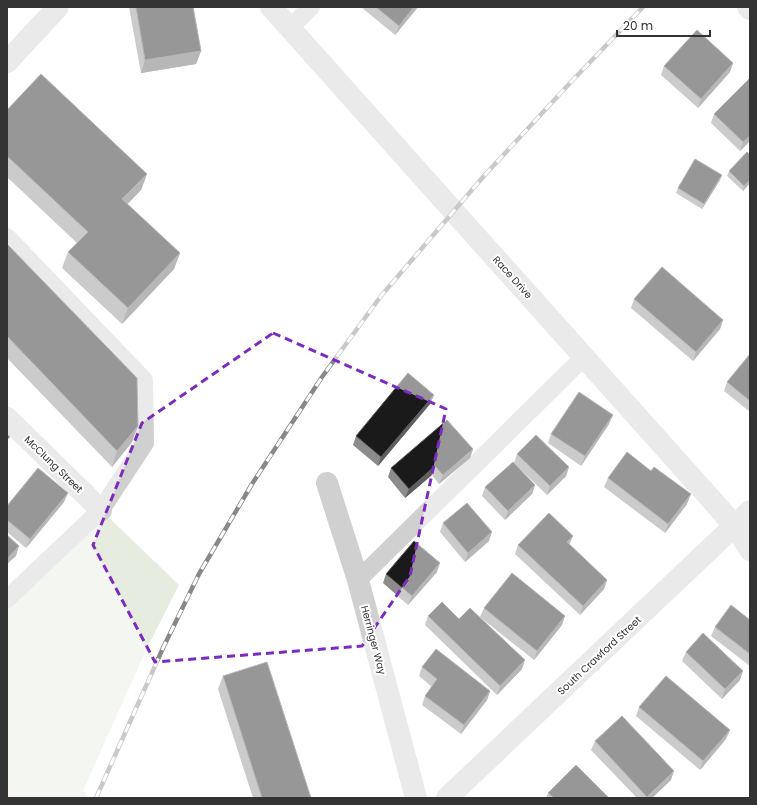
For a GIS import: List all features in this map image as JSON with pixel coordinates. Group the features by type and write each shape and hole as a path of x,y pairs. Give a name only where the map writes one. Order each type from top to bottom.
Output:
{"street":[{"path":"7,62 58,7"},
{"name":"Race Drive","path":"271,7 735,526 750,550"},
{"name":"McClung Street","path":"7,418 101,510"},
{"name":"Herringer Way","path":"327,483 358,580 416,798"},
{"name":"South Crawford Street","path":"447,798 750,511"}],"lane":[{"path":"290,28 311,7"},
{"path":"7,237 144,380 145,443 101,510 7,599"},
{"path":"358,580 584,357"}],"highlighted area":[{"path":"273,333 446,409 410,576 362,646 155,662 93,545 142,423"}],"shaded area":[{"path":"101,510 179,585 146,650 83,791 89,798 7,798 7,599"}],"building":[{"path":"136,7 193,7 201,51 145,60"},
{"path":"376,7 414,7 399,26"},
{"path":"697,30 733,63 701,99 664,66"},
{"path":"41,74 147,174 122,199 180,253 128,308 68,252 88,232 7,156 7,110"},
{"path":"750,78 750,136 743,142 714,114"},
{"path":"747,152 750,155 750,180 744,186 729,171"},
{"path":"695,159 722,175 704,204 678,188"},
{"path":"7,244 137,378 138,426 117,451 7,336"},
{"path":"662,267 723,320 696,352 634,299"},
{"path":"750,354 750,401 727,382"},
{"path":"408,373 434,395 381,457 356,436"},
{"path":"579,392 613,415 585,456 551,434"},
{"path":"447,420 473,449 443,475 435,466 409,489 391,468"},
{"path":"536,435 569,467 550,486 517,454"},
{"path":"627,452 651,471 654,467 691,494 668,524 608,478"},
{"path":"513,462 535,485 508,511 485,487"},
{"path":"38,468 68,493 30,539 7,520 7,506"},
{"path":"467,503 492,532 468,553 443,523"},
{"path":"549,513 573,536 567,542 607,580 583,606 518,545"},
{"path":"7,535 19,546 7,559"},
{"path":"414,541 440,563 412,596 386,574"},
{"path":"512,573 565,616 537,651 484,608"},
{"path":"442,602 459,619 470,608 525,660 500,686 428,616"},
{"path":"731,605 750,620 750,654 715,627"},
{"path":"703,633 743,671 725,689 686,652"},
{"path":"436,649 490,691 464,725 425,696 437,679 422,667"},
{"path":"267,662 311,798 262,798 223,676"},
{"path":"666,676 730,730 703,761 639,707"},
{"path":"622,716 674,771 647,797 595,741"},
{"path":"576,765 609,798 554,798 548,793"}],"railway":[{"path":"96,798 163,648 199,574 252,484 322,377 381,296 483,177 643,7"}]}
